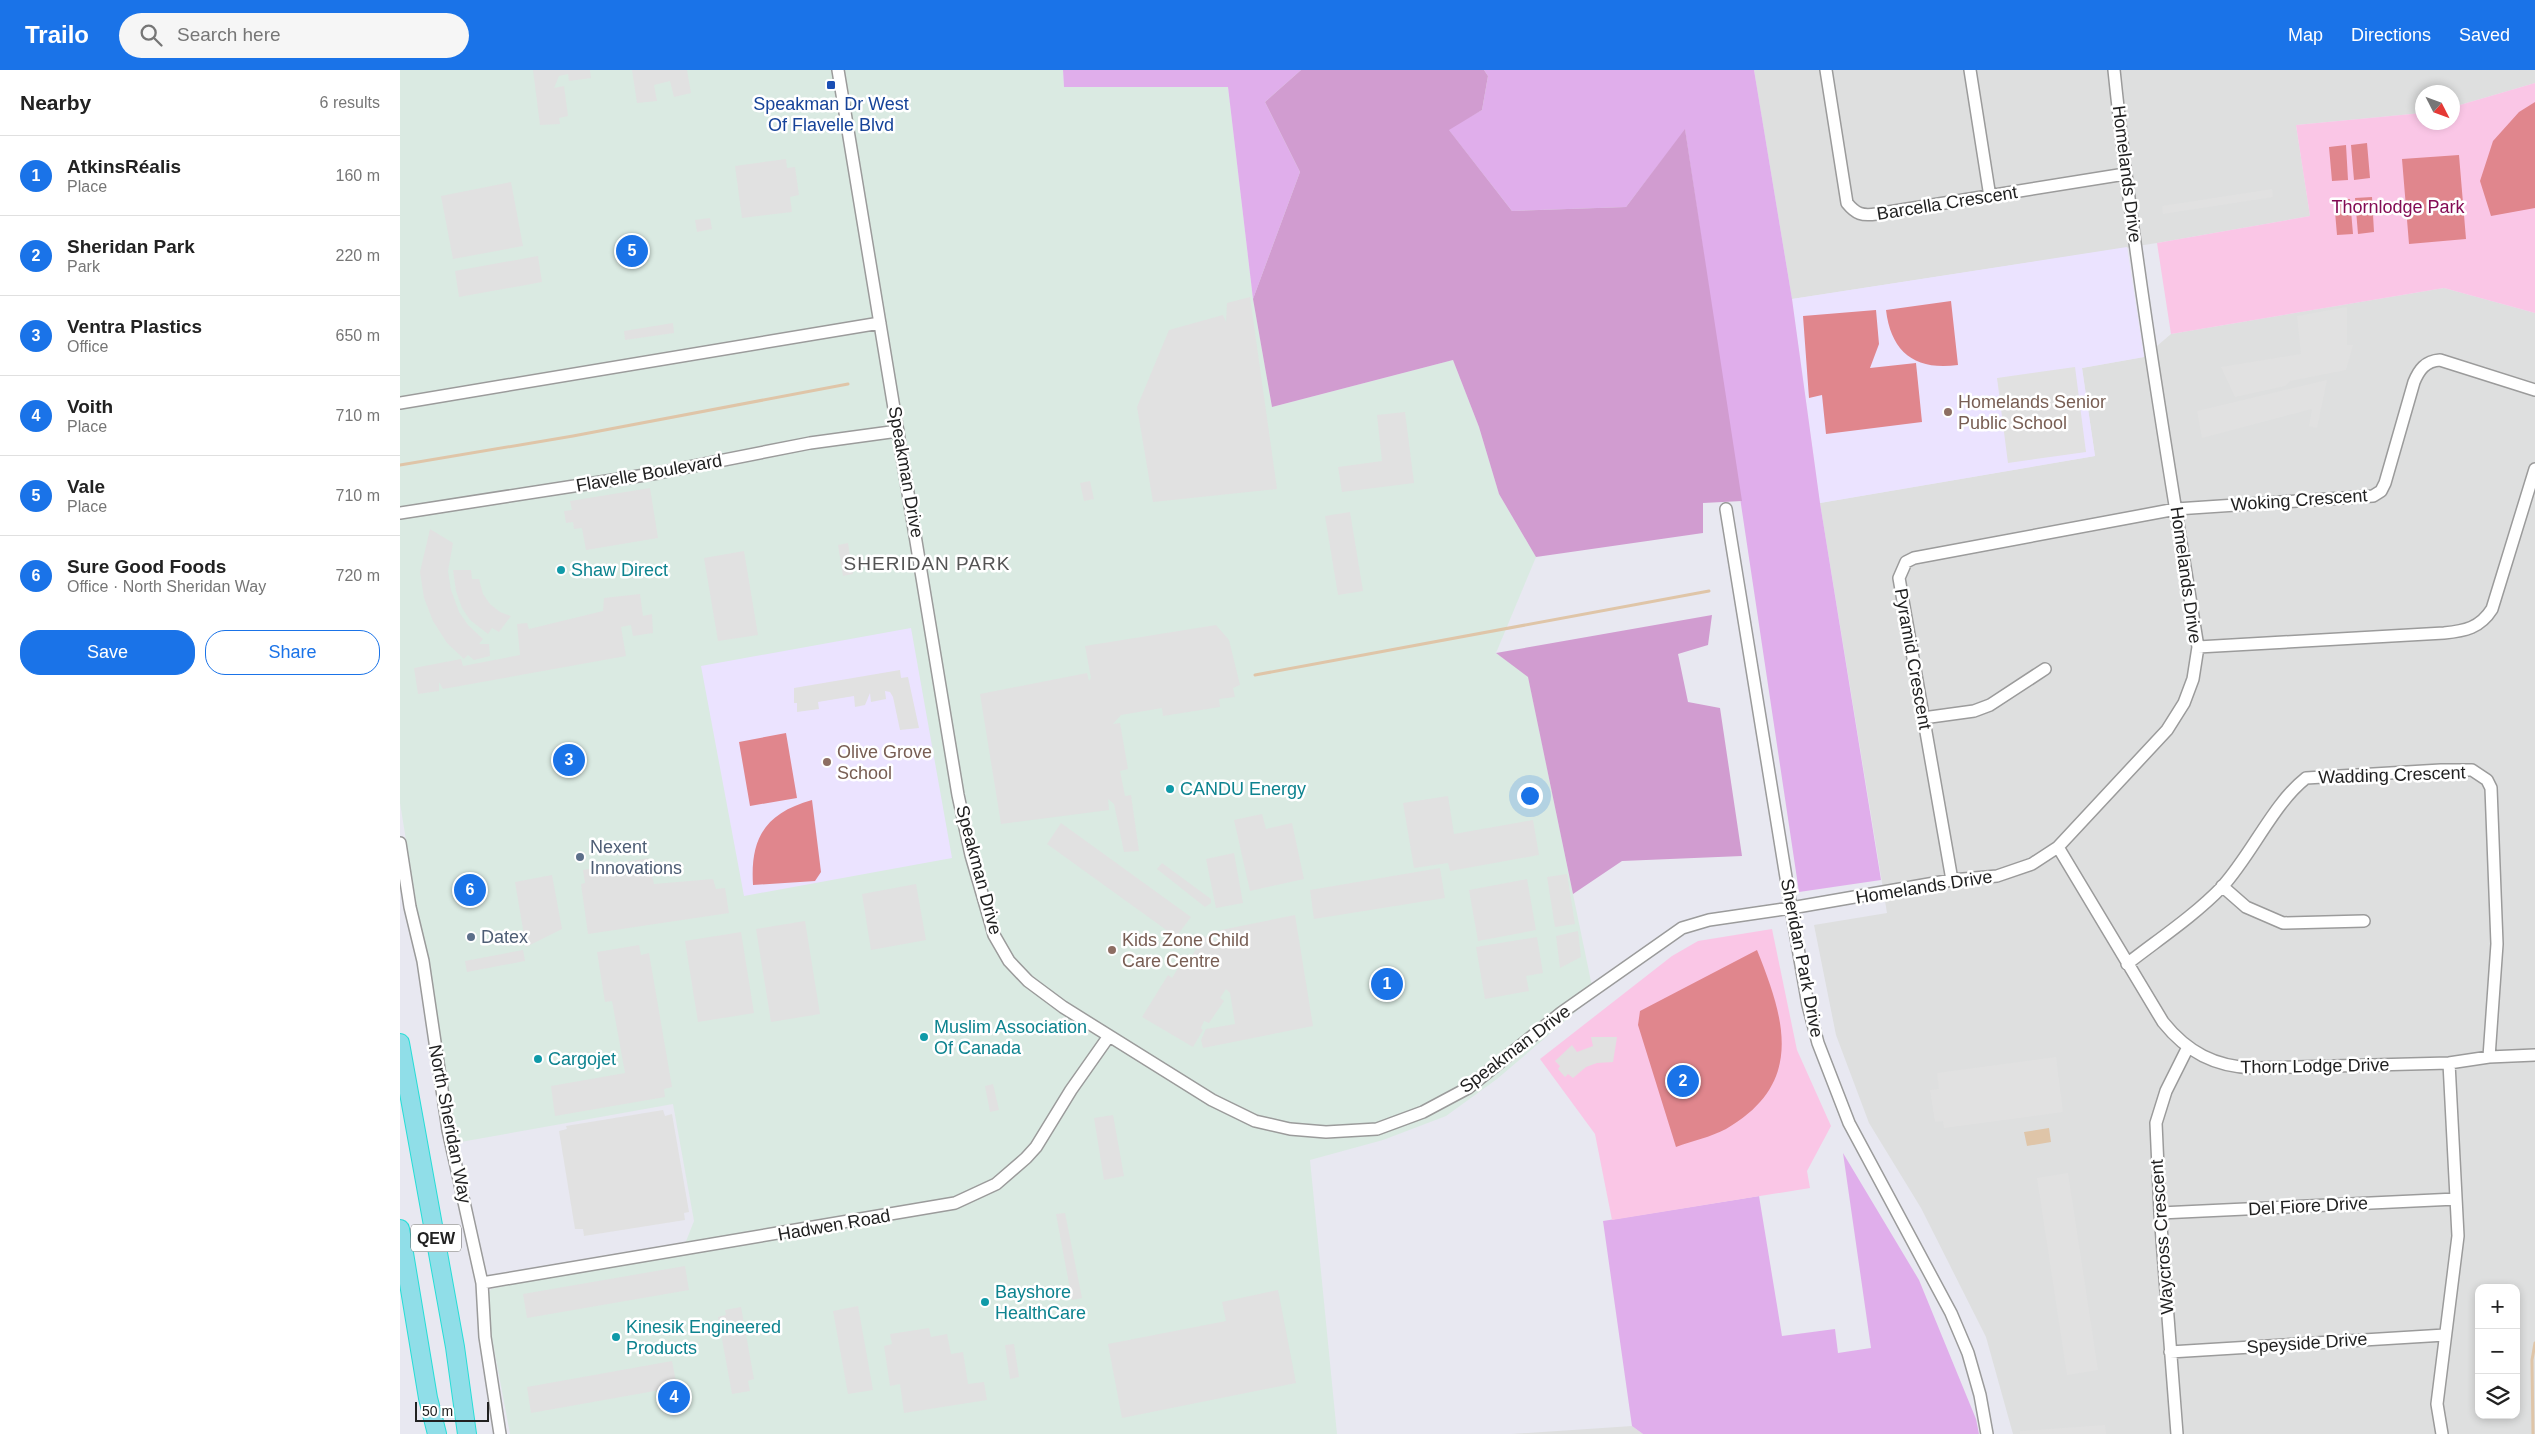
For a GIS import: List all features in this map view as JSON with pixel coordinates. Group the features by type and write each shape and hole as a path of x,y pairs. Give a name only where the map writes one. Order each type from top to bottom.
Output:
{"highway":[{"name":"QEW","path":"400,1043 455,1347 467,1434"},
{"name":"QEW","path":"400,1228 428,1398 437,1434"},
{"path":"424,1434 428,1398"}],"street":[{"name":"Speakman Drive","path":"838,70 958,795 971,855 994,935 1009,961 1028,981 1063,1007 1212,1100 1255,1121 1290,1129 1326,1132 1377,1129 1424,1112 1468,1088 1561,1013 1682,928 1709,920 1791,908"},
{"name":"Barcella Crescent","path":"1826,70 1847,203 1854,212 1870,215 2125,174"},
{"path":"1970,70 1990,197"},
{"name":"Homelands Drive","path":"1791,908 1952,880 1997,876 2032,864 2058,847 2167,730 2184,703 2193,679 2198,647 2125,174 2114,70"},
{"path":"400,403 880,323"},
{"name":"Woking Crescent","path":"2176,509 2373,496 2381,491 2414,382 2420,369 2432,360 2440,360 2535,390"},
{"name":"Flavelle Boulevard","path":"400,513 658,473 810,443 898,431"},
{"path":"2198,647 2466,631 2476,626 2492,609 2535,469"},
{"name":"Sheridan Park Drive","path":"1726,509 1791,908 1808,1005 1818,1043 1849,1123 1951,1313 1968,1353 1980,1394 1988,1434"},
{"name":"Pyramid Crescent","path":"1952,880 1899,578 1906,562 1914,558 2176,509"},
{"path":"1923,718 1974,711 1990,705 2045,669"},
{"name":"Wadding Crescent","path":"2128,964 2222,886 2251,851 2286,798 2306,778 2472,770 2487,780 2491,788 2497,934 2488,1057"},
{"name":"North Sheridan Way","path":"400,843 410,907 423,961 448,1130 482,1283 485,1337 500,1434"},
{"name":"Thorn Lodge Drive","path":"2058,847 2163,1022 2176,1038 2206,1058 2232,1068 2449,1063 2488,1057 2535,1055"},
{"path":"2222,886 2246,906 2283,923 2364,921"},
{"name":"Hadwen Road","path":"482,1283 956,1203 996,1184 1026,1158 1036,1147 1071,1090 1109,1036"},
{"name":"Waycross Crescent","path":"2177,1434 2160,1213 2156,1123 2166,1091 2188,1047"},
{"path":"2442,1434 2437,1404 2458,1236 2449,1063"},
{"name":"Del Fiore Drive","path":"2160,1213 2456,1199"},
{"name":"Speyside Drive","path":"2170,1352 2445,1335"}],"shaded area":[{"path":"400,70 1063,70 1064,87 1228,87 1253,299 1272,407 1453,360 1479,427 1499,494 1536,557 1496,653 1528,676 1594,996 1497,1079 1446,1116 1383,1140 1310,1160 1337,1434 510,1434 485,1301 491,1289 587,1266 683,1249 694,1221 673,1104 455,1143 400,803"},
{"path":"533,70 590,70 591,78 569,81 568,74 559,76 554,88 564,86 568,116 559,118 560,124 540,125"},
{"path":"632,70 687,70 691,93 674,97 670,81 654,85 657,101 637,103"},
{"path":"1063,70 1301,70 1265,102 1300,172 1253,299 1228,87 1064,87"},
{"path":"1301,70 1484,70 1488,76 1482,110 1449,130 1512,211 1626,207 1685,129 1742,501 1703,503 1703,533 1536,557 1499,494 1479,427 1453,360 1272,407 1253,299 1300,172 1265,102"},
{"path":"1484,70 1754,70 1792,299 1820,503 1881,880 1799,892 1685,130 1626,207 1512,211 1448,129 1482,110 1488,76"},
{"path":"1754,70 2535,70 2535,83 2460,105 2460,85 2415,85 2415,114 2296,125 2310,216 2157,243 1792,299"},
{"path":"2535,102 2535,208 2491,216 2480,181 2493,141 2519,112"},
{"path":"2367,143 2370,178 2354,180 2351,145"},
{"path":"2346,145 2348,180 2332,181 2329,147"},
{"path":"2459,155 2466,239 2409,244 2402,159"},
{"path":"786,159 787,168 795,167 799,195 790,197 792,212 742,218 735,166"},
{"path":"511,182 523,246 453,259 441,196"},
{"path":"2272,189 2273,197 2163,214 2162,206"},
{"path":"2372,197 2374,232 2358,234 2355,198"},
{"path":"2350,199 2353,234 2337,235 2334,200"},
{"path":"710,218 712,229 697,232 695,220"},
{"name":"Homelands Senior Public School","path":"2127,247 2144,357 2082,368 2095,456 1820,503 1792,299"},
{"path":"538,256 542,282 459,297 455,271"},
{"path":"2444,288 2535,313 2535,1434 2013,1434 1986,1337 1921,1208 1869,1123 1836,1035 1814,925 1887,913 1820,503 2095,456 2082,368 2144,357 2171,334"},
{"path":"1250,297 1277,489 1153,502 1137,407 1169,330 1223,315 1226,322 1227,303"},
{"path":"1951,301 1958,365 1929,365 1908,356 1893,337 1886,310"},
{"path":"2347,307 2347,345 2353,345 2346,370 2290,381 2285,386 2235,397 2221,367 2301,354 2297,316"},
{"path":"1876,310 1879,344 1870,368 1916,363 1922,422 1826,434 1822,395 1809,398 1803,316"},
{"path":"673,323 674,333 625,340 624,331"},
{"path":"2075,367 2086,452 2008,463 1997,378"},
{"path":"2327,380 2317,428 2309,426 2312,409 2202,438 2197,411"},
{"path":"1405,412 1414,483 1342,492 1338,467 1382,461 1377,415"},
{"path":"1090,481 1094,499 1084,501 1080,483"},
{"path":"650,488 658,538 586,550 582,528 574,529 573,522 566,523 564,511 572,510 570,501"},
{"path":"1350,512 1363,591 1338,595 1325,516"},
{"path":"430,529 453,543 448,571 451,590 459,612 468,625 483,639 479,644 489,644 490,656 474,660 468,655 464,659 447,643 433,621 424,598 420,572"},
{"path":"848,543 853,574 843,576 838,545"},
{"path":"744,551 758,635 718,641 704,558"},
{"path":"453,570 471,570 472,579 479,579 483,594 490,604 500,612 511,616 499,632 492,628 488,634 470,620 462,608 456,591"},
{"path":"640,594 643,616 652,614 653,633 633,636 631,625 621,627 626,656 443,689 439,682 439,691 418,694 414,668 461,659 463,666 520,655 517,624 527,623 529,629 603,611 604,598"},
{"path":"1712,615 1708,645 1678,654 1688,702 1720,708 1742,856 1622,861 1573,894 1528,677 1496,653"},
{"path":"1216,625 1229,640 1240,685 1233,688 1235,697 1219,699 1220,707 1163,716 1162,708 1121,715 1113,724 1120,723 1128,769 1120,771 1125,796 1131,795 1139,851 1124,852 1114,804 1108,799 1109,810 1001,824 980,694 1087,673 1089,681 1091,678 1085,646"},
{"name":"Olive Grove School","path":"911,628 952,858 744,896 701,666"},
{"path":"900,670 901,678 908,677 919,728 900,730 893,697 890,692 885,691 886,699 871,702 870,693 865,705 855,707 854,696 818,702 819,709 797,712 797,703 794,703 794,688"},
{"path":"786,733 797,798 750,806 739,742"},
{"path":"1448,796 1454,834 1533,820 1539,855 1450,871 1448,863 1414,868 1403,803"},
{"path":"812,800 821,872 815,881 753,885 754,853 764,829 783,812"},
{"path":"1262,814 1266,829 1292,823 1304,879 1250,891 1234,820"},
{"path":"1061,823 1191,917 1176,937 1047,844"},
{"path":"1234,853 1243,903 1216,908 1206,859"},
{"path":"648,858 654,884 713,879 716,889 725,888 729,913 588,934 581,884 585,883 583,870"},
{"path":"1162,863 1211,899 1211,903 1205,907 1157,869"},
{"path":"1440,868 1445,898 1314,919 1310,890"},
{"path":"1567,874 1575,924 1555,927 1547,877"},
{"path":"552,875 562,929 526,947 515,882"},
{"path":"1527,879 1536,930 1478,941 1469,890"},
{"path":"916,884 926,940 871,950 862,894"},
{"path":"1295,915 1313,1026 1203,1048 1201,1040 1206,1029 1235,1024 1230,993 1226,989 1220,998 1224,1001 1209,1023 1204,1021 1201,1028 1203,1030 1193,1047 1142,1017 1168,975 1172,978 1186,955 1191,957 1204,936 1216,941 1221,930"},
{"path":"805,921 820,1014 771,1022 756,929"},
{"path":"1578,931 1581,957 1560,968 1556,936"},
{"path":"741,932 754,1013 698,1022 685,941"},
{"path":"1537,937 1543,973 1526,976 1529,991 1485,999 1476,947"},
{"path":"639,945 641,955 649,953 672,1087 664,1089 665,1097 555,1116 551,1086 625,1073 612,1001 605,1002 597,952"},
{"path":"523,950 525,961 467,972 465,961"},
{"path":"1757,950 1775,1001 1780,1025 1782,1048 1778,1071 1768,1091 1751,1111 1720,1132 1676,1147 1638,1025 1640,1011"},
{"path":"1591,1037 1617,1037 1613,1062 1597,1063 1586,1067 1573,1078 1568,1074 1565,1077 1558,1069 1560,1066 1555,1061 1572,1045 1577,1052 1593,1046"},
{"path":"2056,1057 2063,1112 1944,1128 1943,1121 1935,1122 1930,1090 1939,1089 1937,1073"},
{"path":"993,1084 999,1110 990,1112 985,1086"},
{"path":"663,1110 665,1116 672,1114 689,1212 684,1213 685,1220 584,1236 583,1229 575,1229 559,1131 567,1129 566,1126"},
{"path":"1113,1115 1124,1176 1104,1180 1094,1118"},
{"path":"2049,1128 2051,1142 2027,1146 2024,1132"},
{"path":"1843,1153 1919,1280 1976,1419 1979,1434 1643,1434 1632,1426 1603,1221 1759,1196 1782,1336 1835,1329 1838,1353 1871,1348"},
{"path":"2068,1173 2098,1370 2067,1375 2037,1178"},
{"path":"1065,1213 1082,1298 1072,1300 1056,1214"},
{"path":"685,1266 689,1290 527,1318 523,1294"},
{"path":"1278,1290 1296,1383 1122,1418 1108,1344 1226,1321 1222,1302"},
{"path":"858,1306 873,1390 848,1394 833,1311"},
{"path":"741,1307 754,1379 748,1381 750,1391 732,1394 718,1317 726,1315 725,1310"},
{"path":"929,1328 931,1337 947,1334 951,1354 963,1352 968,1384 984,1382 987,1400 904,1413 900,1384 890,1386 884,1346 892,1344 890,1334"},
{"path":"1014,1344 1019,1377 1010,1379 1005,1345"},
{"path":"672,1361 677,1387 531,1413 527,1387"},
{"path":"2105,1425 2106,1434 2020,1434 2020,1431"},
{"path":"1632,1426 1643,1434 1512,1434"}],"green space":[{"name":"Thornlodge Park","path":"2535,83 2535,313 2444,288 2171,334 2157,243 2310,216 2296,125 2415,114 2415,130 2460,130 2460,105"},
{"path":"1772,929 1797,1050 1831,1126 1807,1171 1810,1188 1612,1220 1595,1134 1540,1059 1672,956 1698,941"}],"waterway":[{"path":"400,465 573,436 848,384"},
{"path":"1255,675 1709,591"},
{"path":"2533,1434 2532,1360 2535,1343"}],"place":[{"name":"Speakman Dr West Of Flavelle Blvd","path":"831,85"},
{"name":"Vale","path":"632,251"},
{"name":"Homelands Senior Public School","path":"1948,412"},
{"name":"Shaw Direct","path":"561,570"},
{"name":"Ventra Plastics","path":"569,760"},
{"name":"Olive Grove School","path":"827,762"},
{"name":"CANDU Energy","path":"1170,789"},
{"name":"Nexent Innovations","path":"580,857"},
{"name":"Sure Good Foods","path":"470,890"},
{"name":"Datex","path":"471,937"},
{"name":"Kids Zone Child Care Centre","path":"1112,950"},
{"name":"AtkinsRéalis","path":"1387,984"},
{"name":"Muslim Association Of Canada","path":"924,1037"},
{"name":"Cargojet","path":"538,1059"},
{"name":"Sheridan Park","path":"1683,1081"},
{"name":"Bayshore HealthCare","path":"985,1302"},
{"name":"Kinesik Engineered Products","path":"616,1337"},
{"name":"Voith","path":"674,1397"}],"district":[{"name":"SHERIDAN PARK","path":"927,563"}]}
